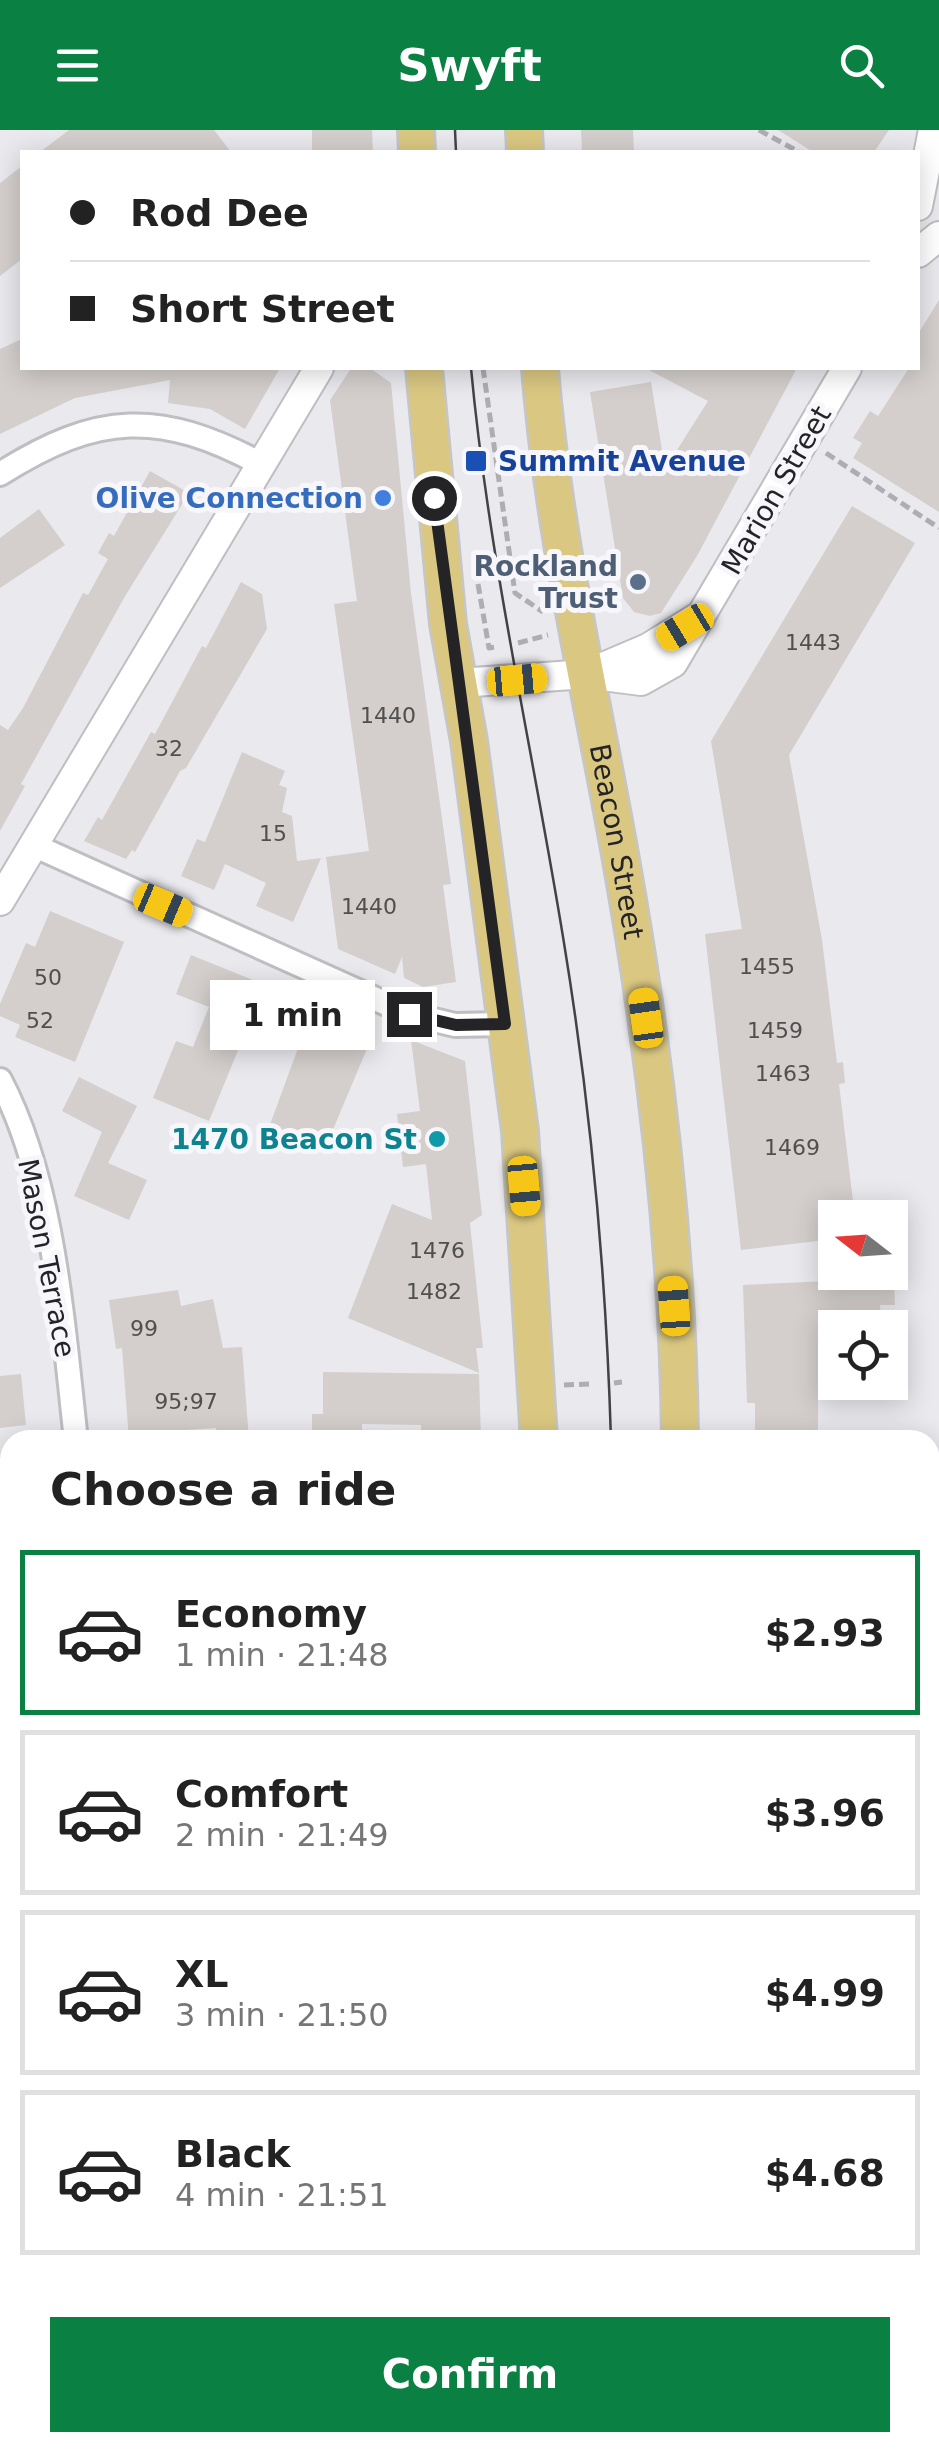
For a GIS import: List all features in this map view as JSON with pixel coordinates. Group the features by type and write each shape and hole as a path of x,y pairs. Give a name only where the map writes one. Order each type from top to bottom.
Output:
{"main road":[{"path":"424,370 438,534 528,1220 538,1430"},
{"name":"Beacon Street","path":"540,370 558,520 650,1051 670,1250 679,1430"}],"street":[{"path":"920,196 934,130"},
{"path":"0,901 318,370"},
{"name":"Marion Street","path":"459,682 586,674 622,682 657,676 673,663 846,370"},
{"path":"0,474 79,437 134,424 192,431 261,464"},
{"path":"33,845 409,1014 456,1025 505,1024"},
{"name":"Mason Terrace","path":"0,1080 20,1126 46,1222 75,1430"}],"path":[{"path":"759,130 794,150"},
{"path":"483,370 515,593 540,609 549,623 546,637 518,643"},
{"path":"824,452 939,528"},
{"path":"614,1383 622,1382"},
{"path":"581,1384 590,1384"}],"building":[{"path":"69,130 214,130 229,150 43,150"},
{"path":"312,130 372,130 373,150 312,150"},
{"path":"581,130 633,130 634,150 582,150"},
{"path":"778,130 889,130 875,150 810,150"},
{"path":"20,168 20,261 0,276 0,183"},
{"path":"939,300 939,512 853,458 862,443 853,438 870,411 878,416 908,370 920,370 920,331"},
{"path":"20,340 20,370 279,370 245,429 210,409 168,403 170,380 75,398 0,434 0,349"},
{"path":"350,370 373,370 391,383 411,593 451,884 443,885 456,982 423,987 404,978 402,957 395,974 338,949 326,857 369,851 334,604 357,601 330,400"},
{"path":"649,370 796,370 697,556 661,613 650,616 634,612 623,598 590,392 651,382 665,469 708,401"},
{"path":"150,471 189,493 124,598 21,784 25,786 0,831 0,725 8,730 23,708 83,593 88,595 108,559 98,553 109,533 114,536"},
{"path":"852,506 915,543 789,755 822,940 837,1063 843,1062 845,1083 839,1084 853,1200 818,1200 818,1241 741,1250 705,934 742,929 711,741"},
{"path":"39,509 65,545 0,588 0,538"},
{"path":"241,582 262,594 267,629 186,768 180,771 135,852 132,850 126,859 84,841 98,817 102,820 151,732 155,734"},
{"path":"242,752 285,771 279,785 287,788 282,812 292,816 297,861 321,858 293,922 256,906 266,883 225,864 214,890 181,876 197,839 205,842"},
{"path":"50,911 124,942 75,1062 15,1037 20,1025 0,1016 0,1004 26,943 35,947"},
{"path":"191,955 265,985 209,1121 153,1098 176,1041 193,1047 209,1007 176,994"},
{"path":"312,1010 374,1032 324,1151 268,1130"},
{"path":"411,1040 465,1061 482,1215 470,1223 483,1348 476,1348 479,1373 348,1318 392,1204 432,1220 426,1164 403,1167 397,1114 420,1111"},
{"path":"79,1077 137,1106 108,1163 147,1180 129,1220 74,1196 102,1132 62,1111"},
{"path":"818,1282 818,1290 894,1290 895,1305 880,1305 880,1310 818,1310 818,1430 755,1430 755,1403 747,1403 743,1285"},
{"path":"178,1290 181,1306 213,1299 223,1348 242,1347 248,1430 128,1430 122,1348 116,1349 109,1300"},
{"path":"323,1372 479,1374 481,1430 421,1430 421,1425 362,1424 362,1430 312,1430 312,1414 323,1414"},
{"path":"21,1374 26,1425 0,1428 0,1376"}],"tram line":[{"path":"455,130 456,150"},
{"path":"471,370 500,584 574,1005 601,1253 611,1430"}],"place":[{"name":"Summit Avenue","path":"476,461"},
{"name":"Olive Connection","path":"383,498"},
{"name":"Rockland Trust","path":"638,582"},
{"name":"1470 Beacon St","path":"437,1139"}],"route":[{"path":"409,1014 456,1025 505,1024 434,498"}]}
